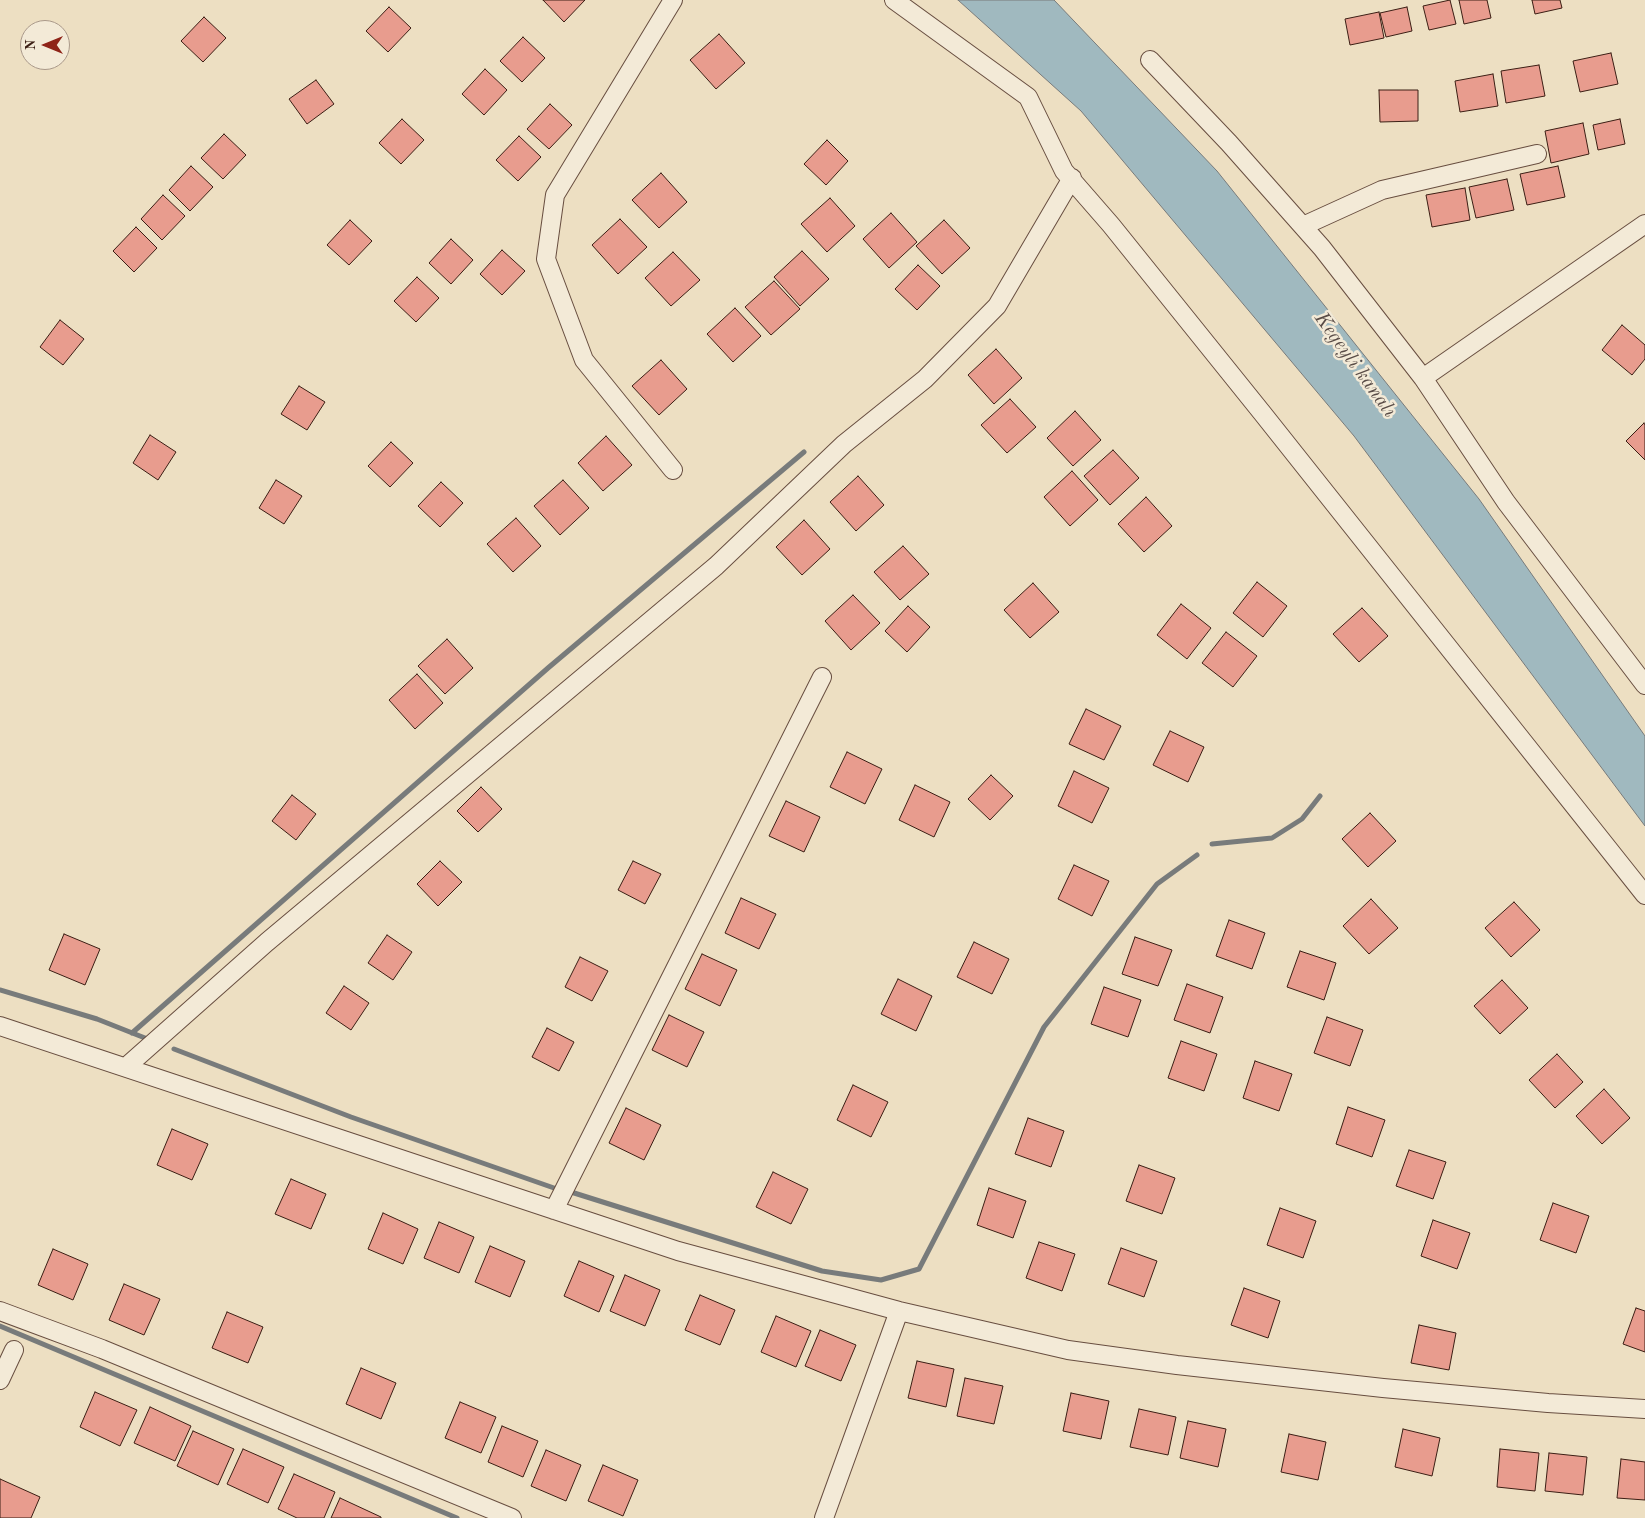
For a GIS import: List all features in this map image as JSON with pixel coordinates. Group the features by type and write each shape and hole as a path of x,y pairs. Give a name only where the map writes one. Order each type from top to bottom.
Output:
{"street":[{"path":"672,470 584,360 546,259 555,195 673,0"},
{"path":"894,0 1028,97 1064,171 1072,178 1302,463 1645,895"},
{"path":"1150,60 1230,143 1322,248 1423,378 1506,502 1645,685"},
{"path":"1303,226 1382,190 1537,154"},
{"path":"126,1067 267,942 716,566 844,444 925,379 997,306 1072,178"},
{"path":"1423,378 1645,224"},
{"path":"554,1210 822,677"},
{"path":"0,1026 678,1252 899,1311 1068,1350 1177,1365 1548,1403 1645,1409"},
{"path":"0,1311 102,1349 512,1518"},
{"path":"824,1518 899,1311"},
{"path":"0,1380 14,1350"}],"water":[{"name":"Kegeyli kanalı","path":"958,0 1054,0 1217,171 1479,499 1645,736 1645,826 1354,436 1081,111"}],"building":[{"path":"543,0 585,0 564,22"},
{"path":"1450,0 1456,24 1429,30 1423,6"},
{"path":"1459,0 1487,0 1491,18 1464,24"},
{"path":"1532,0 1560,0 1562,8 1535,14"},
{"path":"389,7 411,28 388,52 366,31"},
{"path":"1407,7 1412,31 1386,37 1380,13"},
{"path":"1379,12 1384,38 1350,45 1345,19"},
{"path":"204,17 226,38 203,62 181,41"},
{"path":"719,34 745,63 716,89 690,60"},
{"path":"523,37 545,58 522,82 500,61"},
{"path":"1611,53 1618,84 1580,92 1573,61"},
{"path":"1539,65 1545,96 1506,103 1501,71"},
{"path":"485,69 507,90 484,115 462,94"},
{"path":"1493,74 1498,106 1460,112 1455,81"},
{"path":"316,80 334,104 307,124 289,99"},
{"path":"1379,90 1418,90 1418,121 1380,122"},
{"path":"550,104 572,125 549,149 527,129"},
{"path":"402,119 424,140 401,164 379,143"},
{"path":"1620,119 1625,144 1598,150 1593,125"},
{"path":"1583,123 1589,154 1551,163 1545,131"},
{"path":"224,134 246,155 223,179 201,158"},
{"path":"519,136 541,157 518,181 496,160"},
{"path":"827,140 848,161 826,185 804,164"},
{"path":"191,166 213,187 190,211 169,190"},
{"path":"1558,166 1565,197 1527,205 1520,174"},
{"path":"661,173 687,202 659,228 632,200"},
{"path":"1507,179 1514,210 1476,218 1469,187"},
{"path":"1465,188 1470,220 1432,227 1426,195"},
{"path":"163,195 185,216 162,240 141,219"},
{"path":"830,198 855,226 827,252 801,224"},
{"path":"891,213 917,242 889,268 863,239"},
{"path":"620,219 647,247 618,274 592,245"},
{"path":"350,220 372,241 349,265 327,245"},
{"path":"944,220 970,248 942,274 916,246"},
{"path":"136,227 157,248 134,272 113,251"},
{"path":"451,239 473,260 451,284 429,263"},
{"path":"502,250 525,271 502,295 480,274"},
{"path":"802,251 829,279 800,306 774,277"},
{"path":"673,252 700,280 671,306 645,278"},
{"path":"918,265 940,286 917,310 895,289"},
{"path":"417,277 439,298 416,322 394,301"},
{"path":"774,281 800,309 771,335 745,307"},
{"path":"735,308 761,336 733,362 707,334"},
{"path":"60,320 84,339 63,365 40,347"},
{"path":"1622,325 1645,345 1645,359 1632,375 1602,350"},
{"path":"996,349 1022,378 994,404 968,375"},
{"path":"661,360 687,389 659,415 632,386"},
{"path":"299,386 325,402 307,430 281,414"},
{"path":"1010,399 1036,427 1007,453 981,425"},
{"path":"1075,411 1101,440 1073,466 1047,438"},
{"path":"1644,423 1645,425 1645,460 1626,441"},
{"path":"150,435 176,452 158,480 133,463"},
{"path":"606,436 632,465 603,491 578,463"},
{"path":"391,442 413,463 390,487 368,466"},
{"path":"1113,450 1139,478 1110,505 1084,476"},
{"path":"1072,471 1098,500 1070,526 1044,497"},
{"path":"858,476 884,505 856,531 830,502"},
{"path":"276,480 302,496 284,524 259,508"},
{"path":"563,480 589,508 560,535 534,506"},
{"path":"441,482 463,503 440,527 418,506"},
{"path":"1146,497 1172,526 1144,552 1118,524"},
{"path":"516,518 541,546 513,572 487,544"},
{"path":"804,520 830,549 802,575 776,547"},
{"path":"903,546 929,574 900,600 874,572"},
{"path":"1257,582 1287,606 1263,637 1233,613"},
{"path":"1033,583 1059,612 1030,638 1004,610"},
{"path":"853,595 880,623 851,650 825,621"},
{"path":"1181,604 1211,628 1187,659 1157,635"},
{"path":"908,606 930,627 907,652 885,631"},
{"path":"1362,608 1388,636 1359,662 1333,634"},
{"path":"1226,632 1257,656 1233,687 1202,663"},
{"path":"447,639 473,668 445,694 418,666"},
{"path":"417,674 443,703 415,729 389,700"},
{"path":"1086,709 1121,726 1104,760 1069,744"},
{"path":"1170,731 1204,747 1188,782 1153,765"},
{"path":"847,752 882,769 865,804 830,787"},
{"path":"1074,771 1109,788 1092,823 1058,806"},
{"path":"991,775 1013,796 990,820 968,799"},
{"path":"915,785 950,802 934,837 899,820"},
{"path":"481,787 502,809 478,832 457,811"},
{"path":"292,795 316,814 296,840 272,821"},
{"path":"786,801 820,817 804,852 769,836"},
{"path":"1370,813 1396,841 1368,867 1342,839"},
{"path":"440,861 462,882 438,906 417,884"},
{"path":"633,861 661,874 645,904 618,890"},
{"path":"1074,865 1109,881 1092,916 1058,899"},
{"path":"741,898 776,914 759,949 725,933"},
{"path":"1371,899 1398,928 1369,954 1343,926"},
{"path":"1514,902 1540,930 1511,957 1485,928"},
{"path":"1229,920 1265,933 1252,969 1216,956"},
{"path":"64,934 100,949 85,985 49,970"},
{"path":"387,935 412,952 393,980 368,963"},
{"path":"1135,937 1172,950 1158,986 1122,974"},
{"path":"974,942 1009,959 992,994 957,977"},
{"path":"1300,951 1336,963 1324,1000 1287,987"},
{"path":"702,954 737,970 720,1006 685,989"},
{"path":"580,957 608,971 592,1001 565,987"},
{"path":"898,979 932,996 916,1031 881,1014"},
{"path":"1502,980 1528,1008 1500,1034 1474,1006"},
{"path":"1187,984 1223,997 1210,1033 1174,1020"},
{"path":"344,986 369,1003 351,1030 326,1013"},
{"path":"1104,987 1141,1000 1128,1037 1091,1024"},
{"path":"669,1015 704,1032 687,1067 652,1050"},
{"path":"1327,1017 1363,1030 1350,1066 1314,1053"},
{"path":"547,1028 574,1042 559,1071 532,1057"},
{"path":"1181,1041 1217,1054 1204,1091 1168,1078"},
{"path":"1557,1054 1583,1082 1555,1108 1529,1080"},
{"path":"1255,1061 1292,1074 1279,1111 1243,1098"},
{"path":"853,1085 888,1102 871,1137 837,1120"},
{"path":"1604,1089 1630,1118 1602,1144 1576,1116"},
{"path":"1348,1107 1385,1120 1372,1157 1336,1144"},
{"path":"626,1108 661,1125 644,1160 609,1143"},
{"path":"1028,1118 1064,1131 1051,1167 1015,1154"},
{"path":"172,1129 208,1144 192,1180 157,1165"},
{"path":"1409,1150 1446,1162 1433,1199 1396,1186"},
{"path":"1139,1165 1175,1178 1162,1214 1126,1201"},
{"path":"773,1172 808,1189 791,1224 756,1207"},
{"path":"291,1179 326,1194 311,1229 275,1214"},
{"path":"989,1188 1026,1201 1013,1238 977,1225"},
{"path":"1553,1203 1589,1216 1576,1253 1540,1240"},
{"path":"1280,1208 1316,1221 1303,1258 1267,1245"},
{"path":"383,1213 418,1229 403,1264 368,1249"},
{"path":"1433,1220 1470,1233 1457,1269 1421,1256"},
{"path":"439,1222 474,1237 459,1273 424,1258"},
{"path":"1039,1242 1075,1254 1062,1291 1026,1278"},
{"path":"490,1246 525,1261 510,1297 475,1282"},
{"path":"1121,1248 1157,1261 1144,1297 1108,1284"},
{"path":"53,1249 88,1264 73,1300 38,1285"},
{"path":"579,1261 614,1276 599,1312 564,1296"},
{"path":"625,1275 660,1290 645,1326 610,1311"},
{"path":"124,1284 160,1299 144,1335 109,1320"},
{"path":"1244,1288 1280,1301 1268,1338 1231,1325"},
{"path":"700,1295 735,1310 720,1345 685,1330"},
{"path":"1636,1308 1645,1311 1645,1352 1623,1344"},
{"path":"227,1312 263,1327 248,1363 212,1348"},
{"path":"776,1316 811,1331 796,1367 761,1352"},
{"path":"1419,1325 1456,1333 1449,1370 1411,1363"},
{"path":"820,1330 856,1345 841,1381 805,1366"},
{"path":"917,1361 954,1369 946,1407 908,1398"},
{"path":"361,1368 396,1383 381,1419 346,1404"},
{"path":"965,1378 1003,1386 994,1424 957,1416"},
{"path":"95,1392 137,1410 120,1446 80,1427"},
{"path":"1071,1393 1109,1401 1101,1439 1063,1431"},
{"path":"460,1402 496,1417 481,1453 445,1438"},
{"path":"150,1407 191,1426 175,1461 134,1443"},
{"path":"1139,1409 1176,1417 1168,1455 1130,1447"},
{"path":"1188,1421 1226,1429 1218,1467 1180,1458"},
{"path":"502,1426 538,1441 523,1477 488,1462"},
{"path":"1403,1429 1440,1438 1432,1476 1395,1467"},
{"path":"193,1431 234,1449 218,1485 177,1466"},
{"path":"1289,1434 1326,1442 1318,1480 1281,1472"},
{"path":"243,1449 284,1467 268,1503 227,1484"},
{"path":"1500,1449 1539,1453 1535,1491 1497,1487"},
{"path":"546,1450 581,1465 566,1501 531,1486"},
{"path":"1549,1453 1587,1457 1583,1495 1545,1491"},
{"path":"1621,1459 1645,1462 1645,1500 1617,1498"},
{"path":"603,1465 638,1480 623,1516 588,1501"},
{"path":"294,1474 335,1492 324,1518 297,1518 278,1509"},
{"path":"0,1479 40,1497 31,1518 0,1518"},
{"path":"340,1498 381,1517 381,1518 331,1518"}],"waterway":[{"path":"132,1033 548,668 804,452"},
{"path":"1212,844 1272,838 1302,819 1320,796"},
{"path":"571,1192 822,1271 881,1280 919,1269 1044,1027 1157,884 1197,855"},
{"path":"0,990 97,1019 145,1038"},
{"path":"174,1049 351,1117 554,1188"},
{"path":"0,1326 457,1518"}]}
